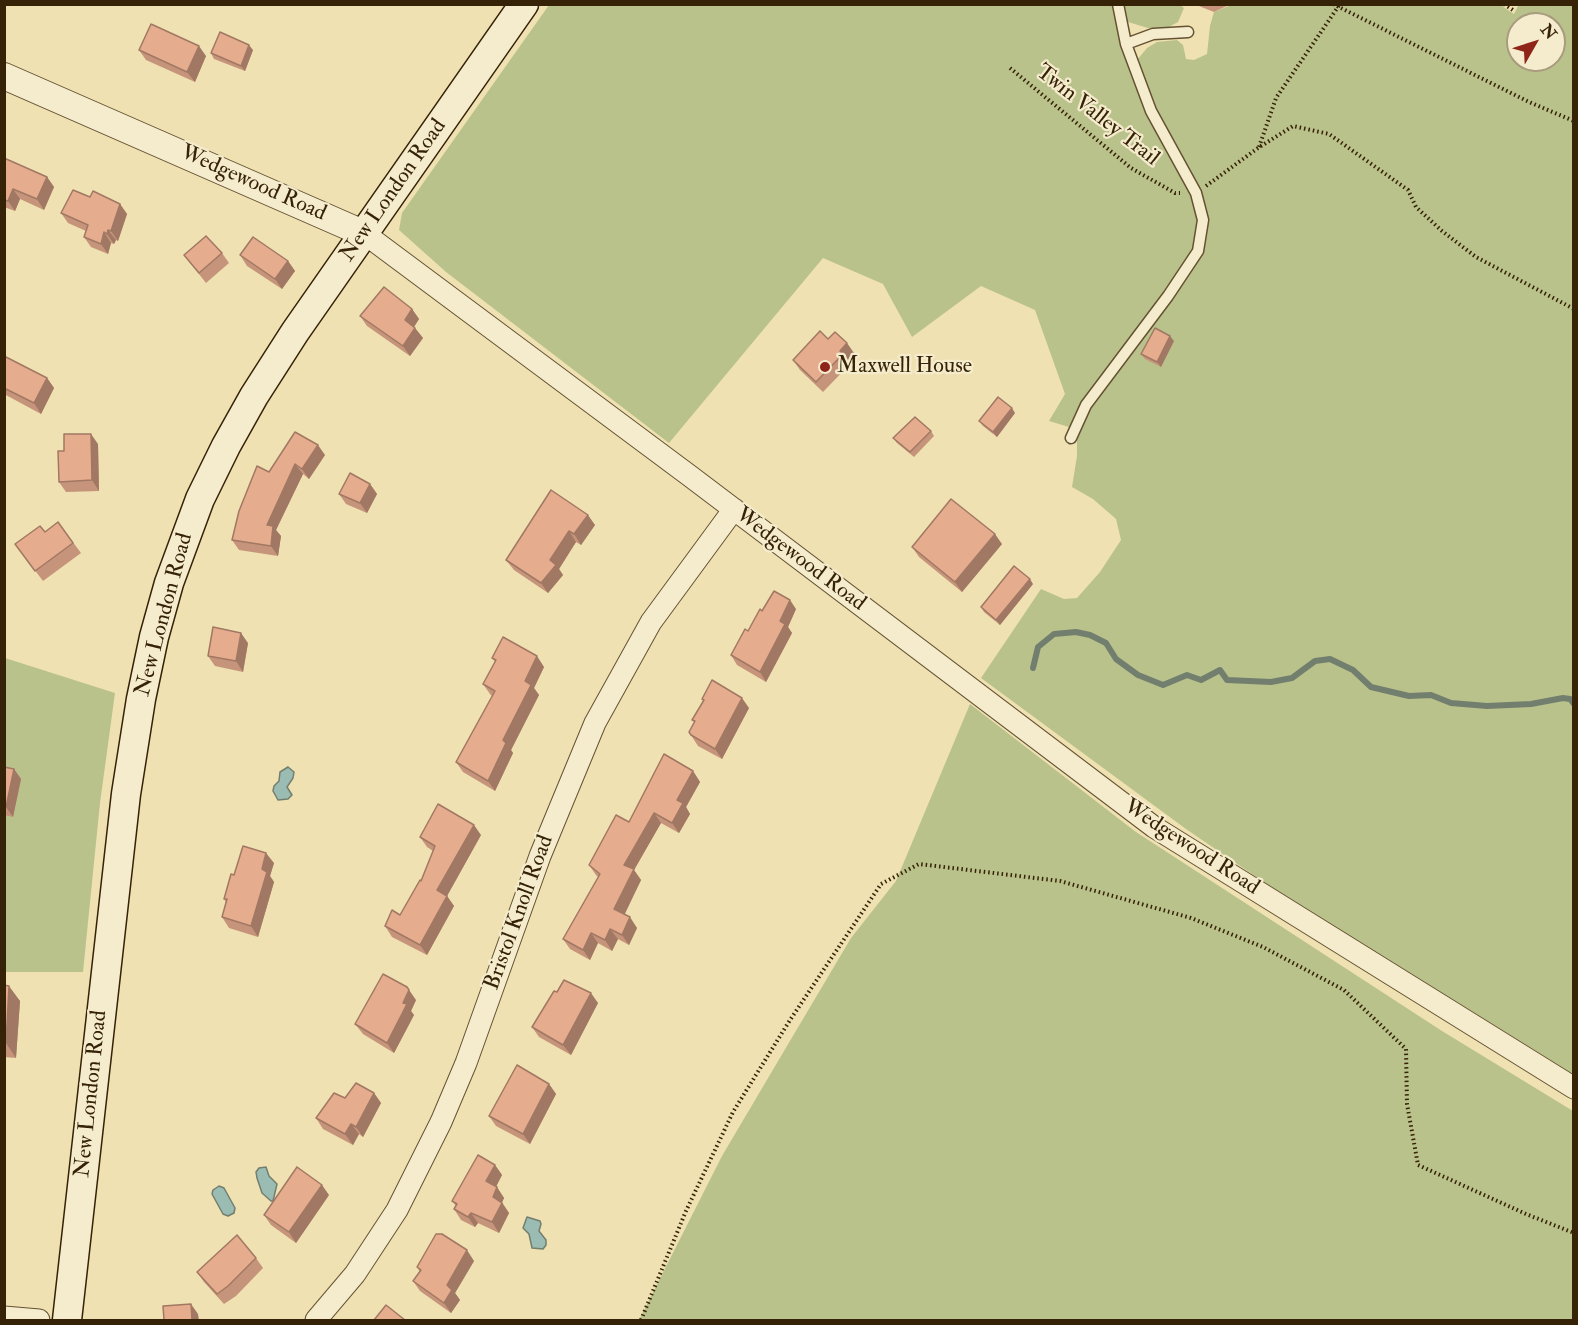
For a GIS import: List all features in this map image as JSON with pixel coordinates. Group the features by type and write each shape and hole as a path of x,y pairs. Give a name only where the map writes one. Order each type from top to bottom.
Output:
{"main road":[{"name":"New London Road","path":"67,1320 125,805 141,699 160,615 187,531 226,446 277,359 524,4"}],"street":[{"name":"Wedgewood Road","path":"4,76 365,234 734,509 1154,827 1574,1088"},
{"name":"Bristol Knoll Road","path":"316,1320 355,1274 397,1210 441,1122 466,1063 540,855 595,723 651,622 734,509"},
{"path":"4,1317 39,1320"}],"lane":[{"path":"1071,438 1086,405 1168,296 1198,251 1203,220 1196,193 1152,111 1126,44 1118,4"},
{"path":"1126,44 1153,34 1188,32"}],"path":[{"path":"1333,4 1529,102 1574,121"},
{"path":"1504,4 1512,10"},
{"path":"1258,148 1276,98 1339,6"},
{"name":"Twin Valley Trail","path":"1010,68 1131,168 1175,193 1196,193"},
{"path":"1196,193 1293,126 1329,134 1408,190 1416,207 1476,257 1574,309"},
{"path":"641,1320 686,1211 733,1112 790,1020 881,884 919,864 1060,880 1191,918 1263,946 1344,990 1406,1049 1407,1104 1418,1165 1574,1233"}],"green space":[{"path":"1499,4 1511,12 1506,12 1506,72 1566,72 1566,12 1515,12 1517,5 1573,5 1573,1078 1315,917 1186,829 981,678 1041,589 1064,599 1077,598 1100,572 1121,540 1116,519 1093,499 1072,487 1077,456 1077,437 1069,427 1049,421 1065,394 1035,310 981,286 912,337 883,284 823,258 669,443 446,272 399,230 402,213 549,5 1180,5 1184,8 1178,22 1167,28 1148,28 1128,22 1128,30 1137,60 1147,48 1157,42 1177,40 1183,45 1186,59 1194,60 1207,54 1214,12 1231,5"},
{"path":"5,658 115,693 100,803 83,972 5,972"},
{"path":"970,704 1136,832 1442,1031 1573,1111 1573,1320 639,1320 722,1156 851,938 896,881"}],"water":[{"path":"288,767 294,772 287,787 292,795 288,799 278,800 273,791 274,786 279,781 280,772"},
{"path":"266,1167 269,1176 277,1184 273,1201 262,1193 257,1178 256,1172 259,1168"},
{"path":"219,1186 224,1188 235,1208 234,1213 228,1216 223,1214 212,1194 213,1190"},
{"path":"527,1217 540,1221 539,1231 546,1240 543,1249 532,1248 529,1234 523,1228"}],"building":[{"path":"151,24 199,46 187,72 139,50"},
{"path":"220,32 249,45 241,66 211,53"},
{"path":"4,158 47,177 37,199 13,189 8,201 4,200"},
{"path":"73,190 90,197 93,191 120,204 111,231 108,230 107,234 104,232 101,244 84,237 88,225 61,213"},
{"path":"206,236 222,253 199,273 184,255"},
{"path":"253,237 288,261 275,279 240,255"},
{"path":"384,287 412,309 405,320 415,328 403,346 360,316"},
{"path":"1155,328 1170,336 1157,362 1141,354"},
{"path":"820,331 828,339 835,332 847,343 840,351 843,354 816,382 793,360"},
{"path":"4,356 47,378 34,403 4,388"},
{"path":"998,397 1012,408 993,432 979,421"},
{"path":"915,417 931,431 910,452 893,438"},
{"path":"295,432 318,445 302,469 295,464 267,525 273,526 271,546 232,540 239,511 257,466 269,472"},
{"path":"64,434 91,434 92,480 59,482 58,451 64,451"},
{"path":"350,473 370,484 360,503 339,494"},
{"path":"551,490 588,515 574,534 569,531 550,560 556,565 541,583 506,560"},
{"path":"951,499 995,534 955,582 912,547"},
{"path":"58,522 73,543 35,571 15,544 40,526 45,532"},
{"path":"1014,566 1030,579 996,620 981,607"},
{"path":"774,591 790,600 780,621 785,624 760,672 731,655 745,629 748,631 760,609 762,611"},
{"path":"213,627 241,633 236,661 208,656"},
{"path":"503,637 537,656 525,681 531,685 503,740 506,743 488,781 456,762 495,691 483,684 496,660 492,658"},
{"path":"712,680 742,698 715,749 689,732 695,721 692,720"},
{"path":"664,754 693,771 677,800 683,803 672,823 654,813 624,865 634,869 614,909 630,917 622,935 610,929 605,940 591,933 583,950 563,939 600,874 589,865 616,815 629,822"},
{"path":"4,767 14,769 6,807 4,806"},
{"path":"438,804 474,825 437,890 447,896 420,945 385,926 392,910 400,915 421,881 435,846 420,837"},
{"path":"243,846 266,853 262,869 267,872 251,926 222,917 231,874 234,875"},
{"path":"383,974 409,990 403,1003 407,1004 387,1043 355,1024"},
{"path":"564,980 591,993 563,1045 532,1027 554,991 557,992"},
{"path":"4,985 9,986 6,1043 4,1043"},
{"path":"517,1065 549,1084 523,1134 489,1116"},
{"path":"356,1083 374,1093 356,1127 351,1124 345,1134 316,1118 334,1093 345,1098"},
{"path":"478,1155 495,1165 486,1181 497,1187 493,1197 502,1203 492,1222 471,1213 468,1217 454,1209 457,1204 452,1201"},
{"path":"297,1167 322,1185 289,1232 264,1215"},
{"path":"436,1234 442,1234 467,1250 447,1285 452,1290 444,1303 413,1281 421,1270 417,1267"},
{"path":"237,1235 256,1258 217,1294 197,1272"},
{"path":"191,1304 192,1320 164,1320 163,1306"},
{"path":"386,1305 405,1320 374,1320"}],"waterway":[{"path":"1033,668 1038,647 1054,634 1076,632 1090,635 1106,643 1116,659 1138,675 1163,685 1187,675 1201,680 1220,670 1227,680 1271,682 1292,678 1315,661 1330,659 1353,670 1371,687 1409,696 1431,695 1451,703 1487,706 1531,704 1563,698 1570,699 1574,704"}],"place":[{"name":"Maxwell House","path":"825,367"}]}
